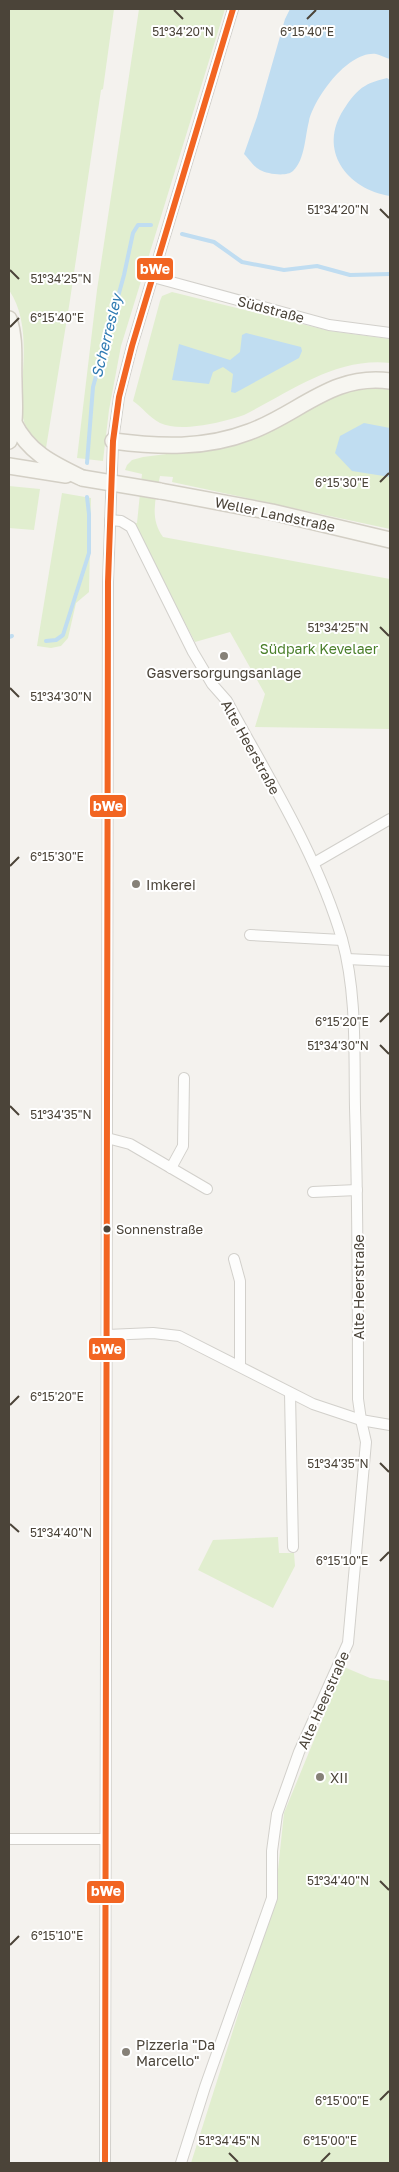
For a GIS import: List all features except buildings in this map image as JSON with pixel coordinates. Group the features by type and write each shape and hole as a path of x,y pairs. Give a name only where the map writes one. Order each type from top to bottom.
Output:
{"main road":[{"path":"9,319 14,341 11,384 14,423 9,441"},
{"path":"113,441 172,446 214,442 251,432 337,386 366,380 390,382"},
{"path":"14,423 33,450 60,468 82,478"},
{"path":"9,466 82,478"},
{"name":"Weller Landstraße","path":"82,478 272,512 390,540"}],"street":[{"path":"105,2163 108,582 113,441 119,397 128,363 233,9"},
{"name":"Südstraße","path":"153,277 329,324 390,332"},
{"name":"Alte Heerstraße","path":"110,520 121,521 131,527 194,652 212,684 227,701 314,863 332,908 347,959 354,1033 358,1399 366,1442 348,1643 299,1752 277,1814 272,1851 272,1898 181,2163"},
{"path":"314,863 390,820"},
{"path":"250,935 342,940"},
{"path":"347,959 390,961"},
{"path":"171,1168 183,1146 184,1078"},
{"path":"107,1138 130,1144 207,1189"},
{"path":"313,1192 357,1190"},
{"path":"234,1259 240,1281 240,1366"},
{"path":"107,1335 153,1333 173,1335 192,1341 290,1393 328,1410 361,1420 390,1425"},
{"path":"290,1393 293,1547"},
{"path":"9,1839 105,1839"}],"green space":[{"path":"9,9 114,9 46,448 31,433 23,418 22,325 15,301 9,290"},
{"path":"139,9 225,9 121,346 109,410 103,461 77,458 97,290"},
{"path":"172,292 330,331 390,339 390,363 351,365 332,371 296,387 244,415 225,421 190,427 169,426 160,423 133,401 160,301 162,296"},
{"name":"Südpark Kevelaer","path":"372,387 390,389 390,529 172,482 173,477 160,476 155,515 156,523 163,537 390,579 390,729 255,727 265,694 230,632 195,642 132,523 137,523 142,474 125,470 132,460 198,450 340,392"},
{"path":"9,486 40,489 34,530 9,528"},
{"path":"62,493 91,498 89,592 76,603 68,638 61,646 51,648 37,646"},
{"path":"278,1537 279,1553 294,1553 295,1566 273,1608 198,1570 213,1540"},
{"path":"344,1667 370,1678 390,1681 390,2163 191,2163 275,1898 284,1813"}],"water":[{"path":"290,9 390,9 390,59 376,54 365,55 355,60 334,77 325,88 312,111 302,154 297,166 293,171 286,174 267,173 253,165 244,154 257,117 285,19"},
{"path":"387,78 390,80 390,196 375,192 349,176 335,153 334,139 336,124 353,96 367,85"},
{"path":"246,333 301,347 302,351 299,358 235,393 231,392 233,374 223,367 213,372 209,384 172,380 179,344 230,360 240,352 242,335"},
{"path":"364,423 390,428 390,477 352,471 335,453 340,436"}],"waterway":[{"name":"Scherresley","path":"87,463 93,387 124,275 133,233 138,225 151,225"},
{"name":"Scherresley","path":"182,234 214,242 242,262 284,270 317,266 350,275 390,274"},
{"name":"Scherresley","path":"46,641 56,640 63,635 89,553 87,497"}],"transit line":[{"name":"bWe","path":"105,2163 108,582 113,441 119,397 132,346 233,9"}],"place":[{"name":"Gasversorgungsanlage","path":"224,656"},
{"name":"Imkerei","path":"136,884"},
{"name":"Sonnenstraße","path":"107,1229"},
{"name":"XII","path":"320,1777"},
{"name":"Pizzeria \"Da Marcello\"","path":"126,2052"}]}
